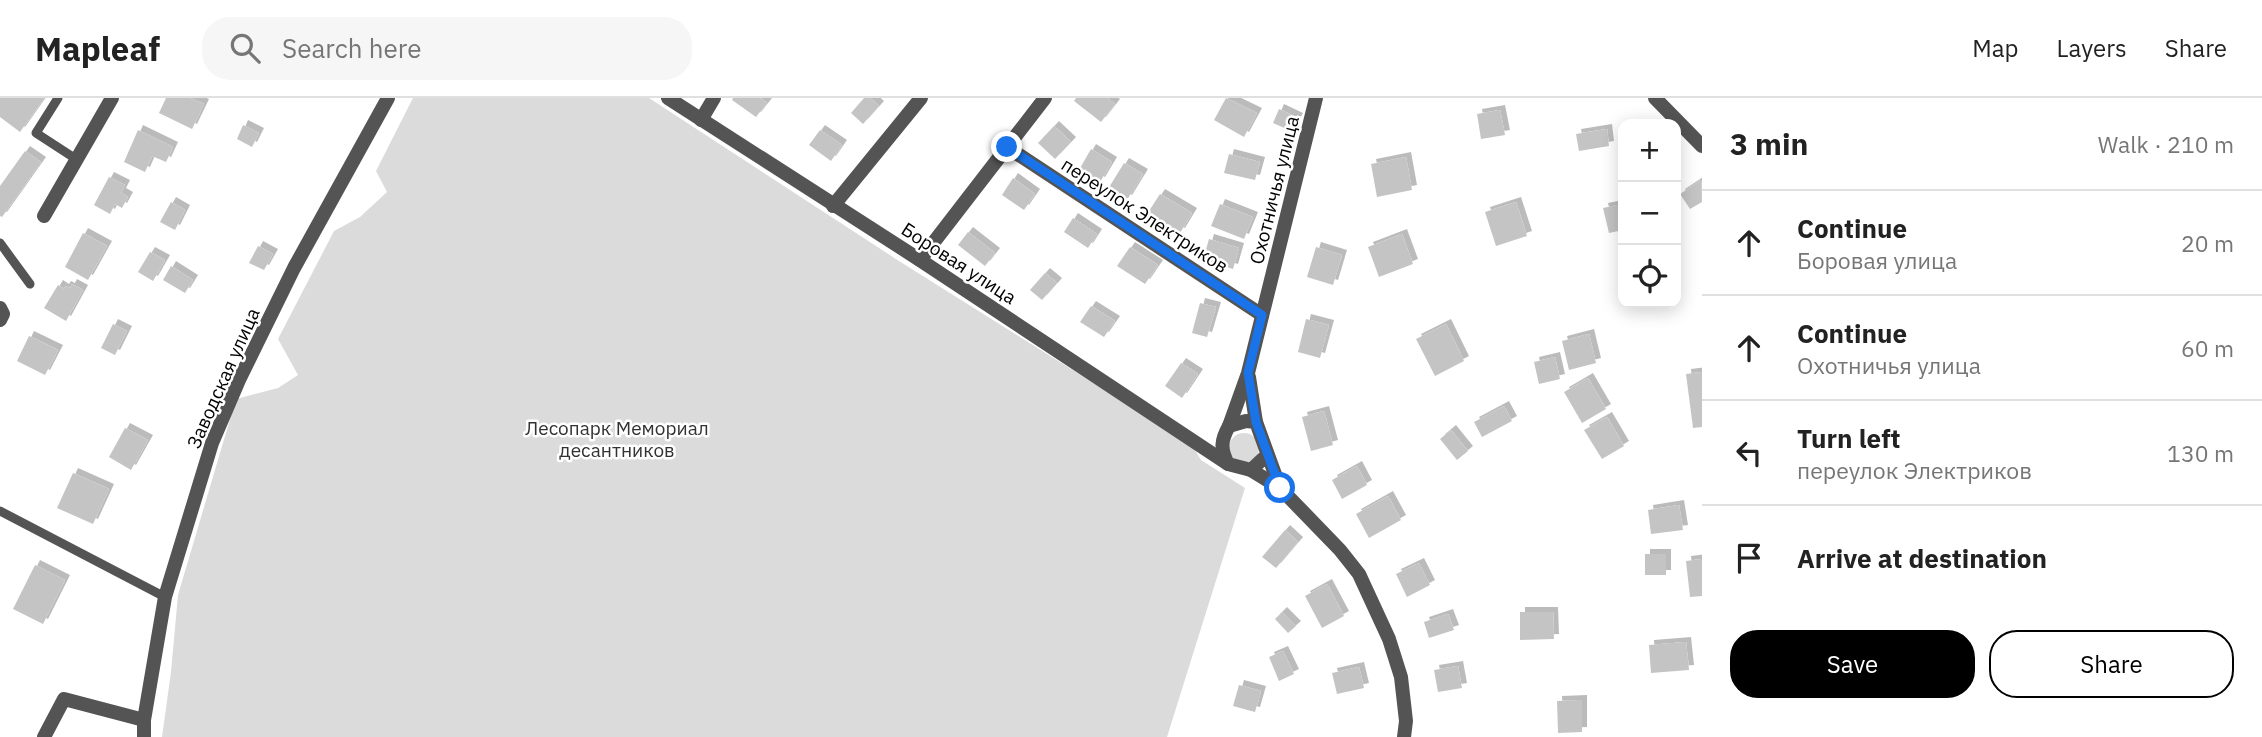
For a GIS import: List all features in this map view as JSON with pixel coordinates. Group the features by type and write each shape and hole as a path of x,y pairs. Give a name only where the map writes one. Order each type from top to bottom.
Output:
{"street":[{"path":"44,216 112,98"},
{"name":"Заводская улица","path":"144,737 144,720 165,597 212,443 239,380 294,268 388,98"},
{"name":"Боровая улица","path":"667,98 920,260 1228,464"},
{"path":"701,120 715,98"},
{"path":"834,206 921,98"},
{"path":"920,260 1045,98"},
{"path":"1656,98 1702,146"},
{"name":"Охотничья улица","path":"1207,449 1226,431 1248,373 1313,99"},
{"name":"переулок Электриков","path":"1007,147 1262,315"},
{"name":"Охотничья улица","path":"1248,373 1256,422"},
{"path":"1280,488 1256,422 1247,421 1226,431 1222,447 1228,464 1251,470 1280,488 1353,566 1390,639 1401,677 1406,721 1404,737"},
{"path":"1251,470 1267,455"},
{"path":"44,737 64,699 144,720"}],"lane":[{"path":"58,98 36,133 76,159"},
{"path":"0,243 30,284"},
{"path":"0,511 165,597"}],"green space":[{"name":"Лесопарк Мемориал десантников","path":"413,98 649,98 899,261 1192,445 1201,460 1245,488 1167,737 162,737 178,595 236,399 278,388 298,375 278,339 334,231 360,217 387,192 376,171"},
{"path":"1244,433 1255,437 1259,448 1255,459 1244,463 1233,459 1229,448 1233,437"}],"building":[{"path":"0,98 44,98 20,132 0,117"},
{"path":"166,98 190,98 204,104 192,129 159,113"},
{"path":"760,98 767,103 756,117 732,100"},
{"path":"864,98 870,98 879,106 863,124 851,113"},
{"path":"1076,98 1107,98 1115,104 1101,122 1074,101"},
{"path":"1226,98 1257,113 1244,137 1214,120"},
{"path":"1279,109 1298,118 1291,131 1273,123"},
{"path":"1500,110 1505,135 1481,139 1477,114"},
{"path":"243,125 259,133 252,147 237,139"},
{"path":"1054,126 1071,142 1055,159 1038,143"},
{"path":"1607,129 1609,146 1579,151 1576,134"},
{"path":"138,130 173,147 166,162 152,156 145,172 124,162"},
{"path":"820,130 842,145 831,161 809,145"},
{"path":"1091,149 1112,162 1100,182 1079,170"},
{"path":"25,151 41,162 2,217 0,186"},
{"path":"1229,154 1260,162 1255,180 1224,173"},
{"path":"1406,157 1412,190 1377,197 1371,164"},
{"path":"1124,163 1143,174 1127,200 1108,189"},
{"path":"109,177 125,185 121,193 128,197 122,208 115,204 110,214 94,205"},
{"path":"1013,178 1035,194 1024,210 1002,195"},
{"path":"1701,180 1702,202 1690,209 1681,193"},
{"path":"1160,194 1192,213 1180,233 1147,214"},
{"path":"171,202 185,210 175,230 160,222"},
{"path":"1516,202 1527,236 1496,246 1485,212"},
{"path":"1220,204 1253,217 1244,239 1211,226"},
{"path":"1618,205 1618,231 1609,233 1603,208"},
{"path":"1073,218 1097,234 1088,248 1064,232"},
{"path":"968,232 995,253 985,266 958,245"},
{"path":"83,233 107,246 88,280 65,267"},
{"path":"1402,234 1413,264 1379,277 1368,247"},
{"path":"1209,239 1239,248 1233,269 1203,260"},
{"path":"258,246 273,254 264,270 249,263"},
{"path":"1130,247 1158,265 1145,284 1117,266"},
{"path":"1316,247 1342,255 1333,285 1307,277"},
{"path":"150,252 165,260 153,281 138,272"},
{"path":"171,266 193,280 185,293 163,280"},
{"path":"1045,273 1057,283 1042,300 1030,290"},
{"path":"72,284 83,290 66,321 44,308 58,285 64,289 66,286 70,288"},
{"path":"1200,303 1216,307 1207,337 1192,333"},
{"path":"1091,306 1115,321 1104,337 1080,322"},
{"path":"1306,319 1329,325 1320,358 1298,352"},
{"path":"113,324 127,331 115,355 101,348"},
{"path":"1446,324 1464,361 1435,376 1416,339"},
{"path":"1589,334 1596,363 1569,370 1562,341"},
{"path":"29,336 58,350 45,375 17,361"},
{"path":"1555,357 1560,379 1539,384 1534,362"},
{"path":"1181,363 1198,374 1182,398 1165,386"},
{"path":"1702,372 1702,427 1693,428 1686,374"},
{"path":"1588,378 1606,409 1582,423 1564,392"},
{"path":"1504,406 1512,421 1482,437 1474,422"},
{"path":"1324,411 1333,445 1311,451 1302,417"},
{"path":"1607,417 1624,446 1602,459 1584,430"},
{"path":"125,428 148,440 131,470 109,457"},
{"path":"1451,430 1468,451 1457,460 1440,439"},
{"path":"1357,466 1367,485 1342,499 1332,480"},
{"path":"73,473 109,489 93,524 57,508"},
{"path":"1388,496 1401,520 1369,538 1356,514"},
{"path":"1679,505 1683,530 1651,534 1648,510"},
{"path":"1285,530 1298,542 1276,568 1262,557"},
{"path":"1645,554 1666,554 1666,575 1645,575"},
{"path":"1702,559 1702,596 1690,597 1686,561"},
{"path":"1419,563 1430,585 1407,597 1396,574"},
{"path":"35,565 65,580 43,624 13,609"},
{"path":"1327,584 1344,616 1322,628 1305,596"},
{"path":"1282,612 1296,626 1288,633 1275,619"},
{"path":"1520,612 1553,612 1554,639 1520,640"},
{"path":"1448,614 1454,630 1429,638 1424,622"},
{"path":"1686,642 1689,670 1651,673 1649,645"},
{"path":"1283,651 1294,674 1279,681 1269,657"},
{"path":"1458,666 1462,688 1438,692 1434,670"},
{"path":"1359,667 1364,688 1337,694 1332,673"},
{"path":"1239,685 1261,691 1255,712 1233,706"},
{"path":"1582,700 1582,732 1558,733 1557,701"}],"route":[{"path":"1007,147 1262,315 1248,373 1256,422 1280,488"}]}
